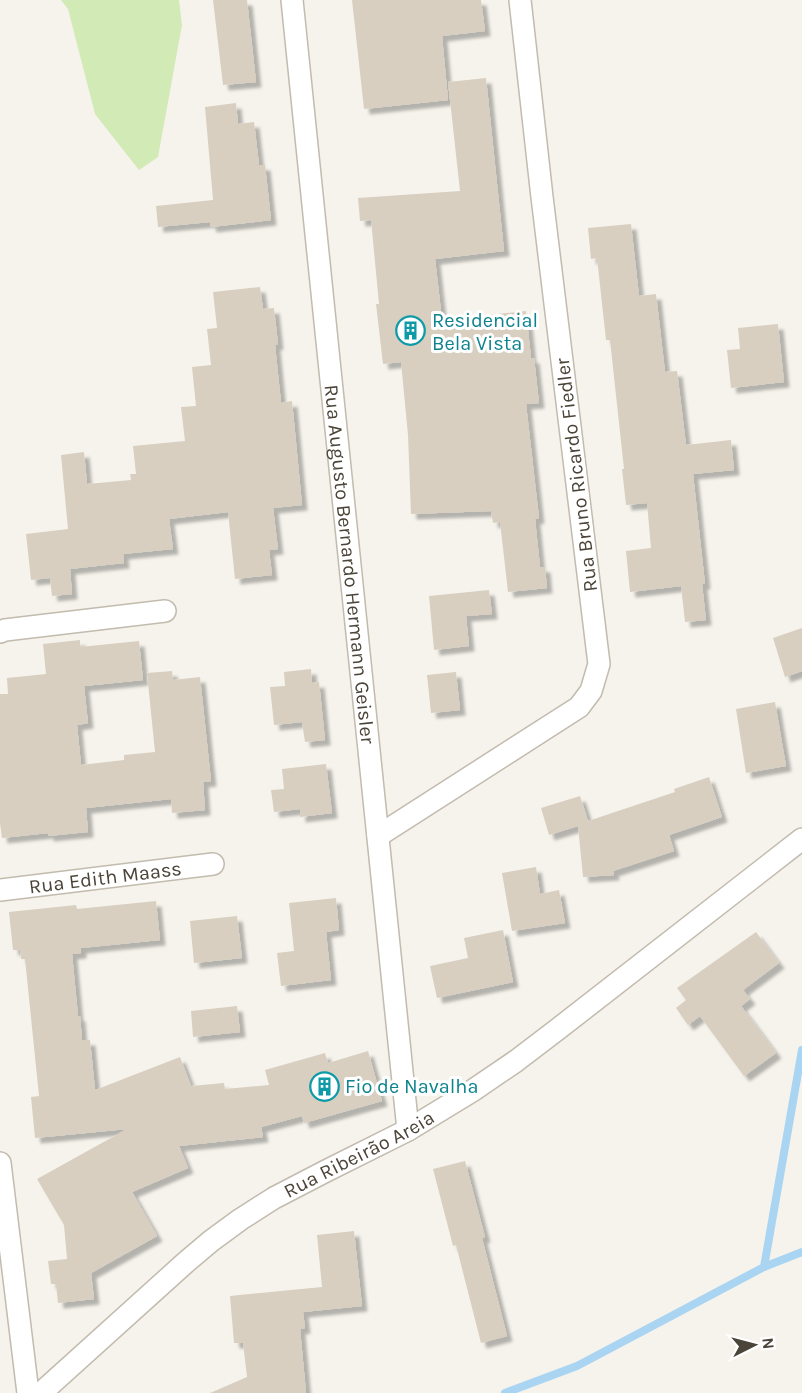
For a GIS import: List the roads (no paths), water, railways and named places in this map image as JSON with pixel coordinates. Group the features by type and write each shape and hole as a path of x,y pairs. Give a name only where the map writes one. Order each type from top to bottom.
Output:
{"street":[{"name":"Rua Augusto Bernardo Hermann Geisler","path":"292,0 408,1130"},
{"name":"Rua Bruno Ricardo Fiedler","path":"378,836 579,708 591,691 599,664 520,0"},
{"path":"0,632 165,611"},
{"name":"Rua Ribeirão Areia","path":"41,1393 185,1263 241,1219 300,1184 408,1130 472,1091 516,1061 802,839"},
{"name":"Rua Edith Maass","path":"0,890 213,864"},
{"path":"0,1163 28,1393"}],"waterway":[{"path":"764,1267 802,1050"},
{"path":"505,1393 577,1366 764,1267 802,1252"}],"place":[{"name":"Residencial Bela Vista","path":"411,331"},
{"name":"Fio de Navalha","path":"324,1086"}]}
